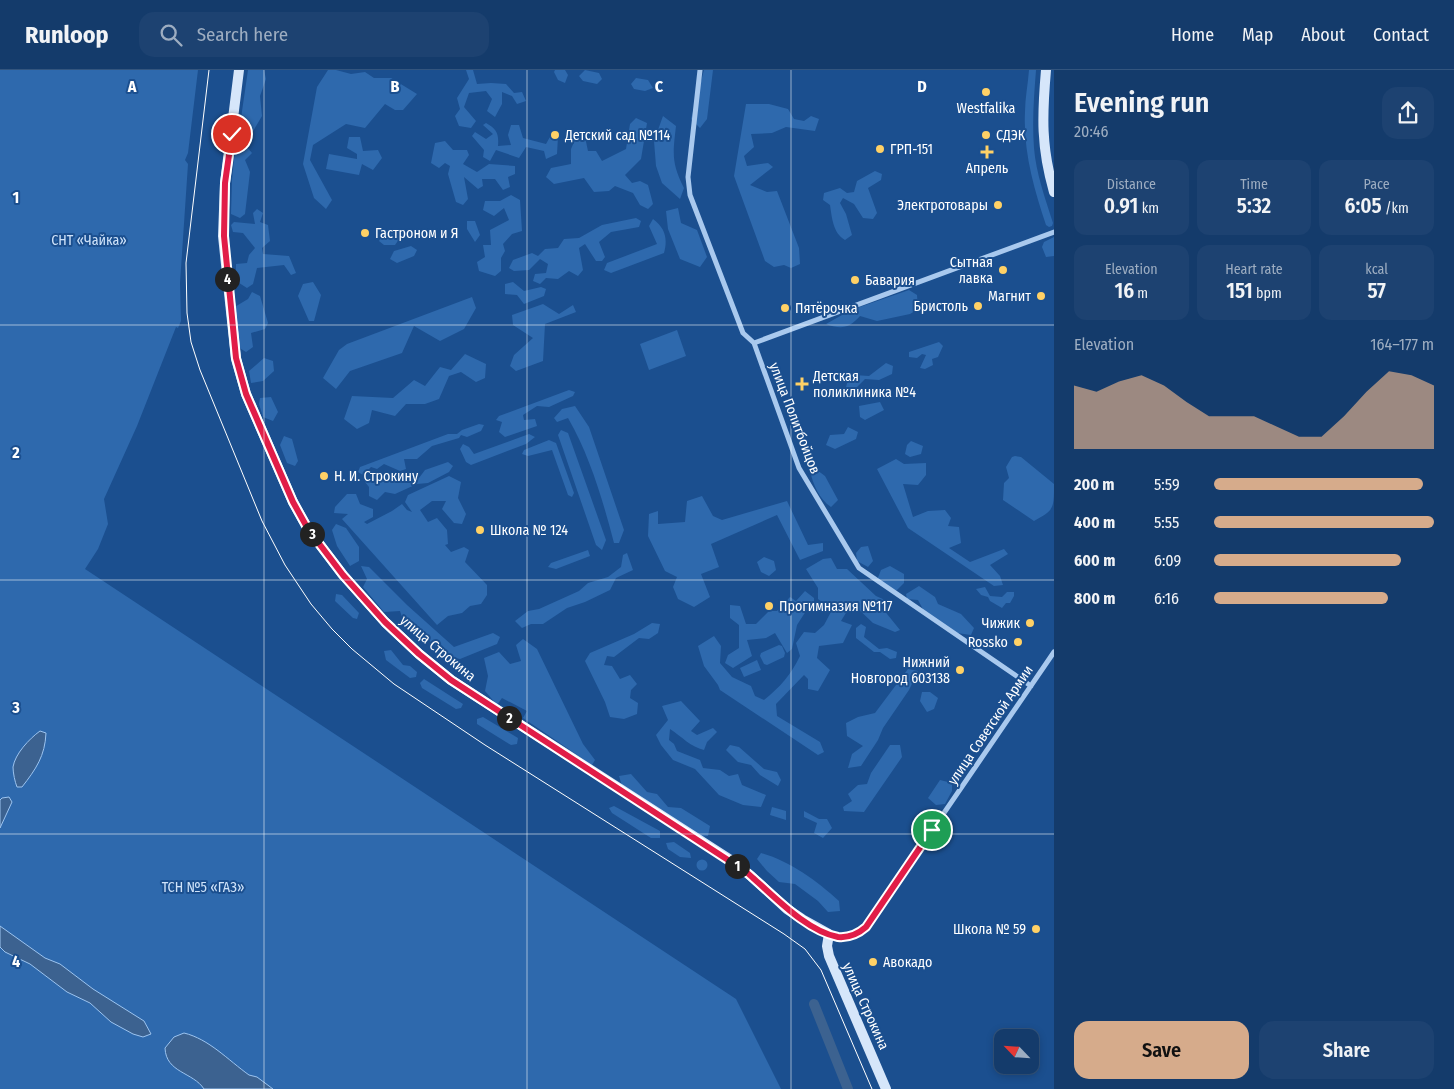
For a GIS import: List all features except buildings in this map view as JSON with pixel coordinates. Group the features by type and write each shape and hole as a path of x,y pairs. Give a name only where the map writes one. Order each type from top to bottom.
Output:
{"street":[{"name":"улица Строкина","path":"239,70 225,183 224,236 236,358 246,394 293,502 308,529 343,575 385,622 419,654 451,680 728,860 751,876 802,919 829,934 827,946 829,956 886,1089"},
{"name":"улица Политбойцов","path":"700,70 688,177 690,195 743,333 754,344 799,468 859,568 1031,686"},
{"path":"1046,70 1042,112 1044,150 1054,192"},
{"path":"754,344 1054,232"},
{"name":"улица Советской Армии","path":"829,934 851,936 866,927 1054,652"}],"green space":[{"name":"ТСН №5 «ГАЗ»","path":"0,70 198,70 188,153 185,160 188,164 180,283 181,321 178,328 176,327 137,426 104,499 108,524 98,549 85,569 736,999 781,1089 0,1089"},
{"path":"248,70 264,70 266,79 260,96 262,116 252,133 247,134 240,125"},
{"path":"328,70 351,74 365,72 374,78 391,78 417,94 403,110 395,110 385,104 365,128 346,124 313,145 310,160 332,200 326,209 314,198 303,164 317,87"},
{"path":"466,70 473,70 477,84 506,84 514,93 522,92 526,101 517,104 512,96 502,92 502,104 495,117 487,111 492,99 486,91 469,93 464,107 476,121 471,128 459,126 455,116 460,109 457,98 469,79"},
{"path":"555,70 565,70 568,75 565,83 558,80 554,72"},
{"path":"585,70 599,73 602,79 597,84 583,81 579,76"},
{"path":"704,70 713,70 707,119 700,128 691,119"},
{"path":"1029,70 1036,70 1033,118 1034,148 1039,176 1053,223 1049,227 1046,225 1034,184 1026,141 1025,107"},
{"path":"636,78 648,80 653,88 645,91 634,89 631,84"},
{"path":"746,104 769,104 788,109 794,119 804,121 811,116 819,119 815,131 786,127 772,133 751,134 754,147 744,156 747,166 768,163 773,167 750,185 767,192 777,191 799,248 800,264 791,268 784,265 774,267 765,261 734,176"},
{"path":"663,116 676,126 674,158 677,172 684,188 680,199 662,183 656,166 654,141"},
{"path":"636,118 647,123 641,159 625,175 632,183 640,181 648,185 653,204 648,209 640,205 633,193 615,186 609,191 594,192 584,178 554,184 546,177 551,168 571,164 571,149 577,135 585,137 588,151 596,151 602,161 626,149 630,124"},
{"path":"486,123 493,127 496,132 498,146 511,145 508,135 511,125 519,125 523,138 546,144 551,135 558,137 557,154 546,159 544,151 526,147 519,158 496,150 490,161 483,157 484,150 472,136 475,132 486,139 493,134 483,125"},
{"path":"349,137 360,137 363,151 378,150 382,158 373,170 362,164 359,175 326,169 329,154 357,159 357,154 347,148"},
{"path":"445,141 453,150 467,150 469,155 463,164 477,172 489,164 515,166 515,174 508,177 510,187 503,190 495,179 482,179 483,186 478,189 464,177 468,199 463,205 456,202 448,174 450,166 445,163 439,168 431,163 435,143"},
{"path":"246,146 252,153 245,160 250,172 245,214 240,218 231,214 232,180 235,150"},
{"path":"875,171 882,174 881,180 868,188 877,213 873,219 863,218 854,204 843,198 840,203 846,214 852,235 845,240 838,233 832,220 830,205 823,200 824,193 840,188 847,193 854,192 857,181"},
{"path":"511,195 520,200 522,231 512,234 503,244 505,251 501,258 501,271 495,276 479,271 477,262 485,257 483,245 491,245 490,230 509,220 504,208 494,216 483,210 485,201 500,201"},
{"path":"678,208 681,223 697,230 707,257 700,267 680,259 668,229 666,211"},
{"path":"257,209 263,213 260,222 268,225 270,241 262,248 263,254 289,256 296,273 291,275 284,265 257,268 253,284 247,288 236,281 236,264 247,263 249,255 255,248 243,233 233,232 231,225 234,222 255,224 253,213"},
{"path":"636,218 641,221 639,227 611,232 599,242 605,257 602,261 596,261 585,244 579,248 583,270 578,276 569,271 558,279 546,278 540,284 533,281 535,274 546,273 548,264 540,259 529,270 514,271 509,268 513,260 532,253 538,256 545,249 558,248 564,239 579,238 602,225"},
{"path":"653,219 663,230 666,243 664,253 611,273 604,270 607,263 657,244 649,226"},
{"path":"467,221 475,221 480,235 475,242 467,229"},
{"path":"394,230 402,235 395,245 384,245 379,241 383,234"},
{"path":"1054,237 1054,256 1046,257 1042,247 1044,242"},
{"path":"411,246 417,250 414,256 397,263 390,259 394,251"},
{"path":"313,282 321,295 314,321 309,321 298,296 303,284"},
{"path":"513,282 524,291 541,287 546,289 544,296 524,304 517,295 505,294 505,284"},
{"path":"909,290 917,295 918,309 910,314 877,321 860,316 845,327 826,324 851,310"},
{"path":"252,292 260,296 268,323 265,329 251,333 253,347 246,352 238,347 233,308 248,299"},
{"path":"472,297 476,308 464,329 440,341 414,326 402,353 350,371 336,389 323,378 339,350 347,344"},
{"path":"543,304 559,314 573,305 576,312 545,324 543,361 516,371 510,366 514,355 533,338 513,325 512,315"},
{"path":"677,330 686,356 649,370 640,344"},
{"path":"939,342 943,346 938,357 932,359 933,365 925,369 920,368 926,355 922,354 917,358 909,357 909,352"},
{"path":"465,354 486,364 485,378 476,382 461,372 449,376 439,399 425,404 406,404 395,416 372,410 369,423 357,429 344,419 352,396 393,398 414,380 425,386 440,367 451,370"},
{"path":"264,358 273,361 274,371 263,381 251,383 249,371"},
{"path":"886,363 893,366 892,374 879,380 865,379 853,391 846,387 848,380 854,375 869,376"},
{"path":"569,390 575,392 573,396 549,407 537,406 523,415 524,420 535,419 537,426 505,437 499,432 502,422 496,420 499,416"},
{"path":"271,397 278,412 273,421 263,417 259,404 260,398"},
{"path":"880,402 884,410 865,420 860,417 859,406"},
{"path":"575,406 589,427 624,530 619,543 614,543 595,479 576,433 568,418 557,422 554,418 562,409"},
{"path":"479,424 484,425 481,431 467,437 461,435 459,438 432,446 417,459 404,459 406,469 400,471 384,464 377,469 371,467 363,475 358,472 360,467 448,434 457,434 462,430"},
{"path":"848,427 858,432 856,439 835,449 826,445 830,435 844,434"},
{"path":"561,430 568,433 606,540 602,550 596,545 558,435"},
{"path":"529,434 535,437 526,444 471,465 466,462 460,449 463,444 469,447 474,454"},
{"path":"284,436 292,439 298,461 295,466 287,463 280,445"},
{"path":"549,440 556,443 574,493 572,497 568,495 552,450 528,456 522,454 524,450"},
{"path":"911,441 923,446 921,454 910,457 905,454 907,445"},
{"path":"1012,457 1021,457 1054,484 1052,508 1034,521 1003,500 1004,483 1009,478 1006,467"},
{"path":"896,459 904,464 926,463 926,475 918,485 903,484 913,517 928,511 945,510 951,518 948,526 959,527 961,543 949,548 970,562 1004,549 1008,554 990,565 1000,576 1003,585 994,586 908,528 877,469"},
{"path":"448,462 453,466 449,472 428,483 417,484 395,494 385,492 377,500 369,496 369,487 365,482 369,478 387,481 393,478 419,478 425,470"},
{"path":"813,467 825,476 838,500 831,507 823,500 815,486 810,471"},
{"path":"449,476 461,482 458,498 466,514 462,524 454,523 442,509 446,501 432,501 420,510 428,522 437,518 447,530 448,544 445,545 451,552 464,547 469,550 465,562 487,585 487,595 481,604 470,606 462,613 448,616 437,625 342,519 348,514 334,513 335,507 347,494 356,494 360,504 373,509 373,517 364,522 367,524 402,504 407,510 412,512 405,502 408,495"},
{"path":"702,496 713,516 722,520 787,501 808,545 823,543 823,551 800,560 777,515 711,544 719,567 701,574 710,597 694,607 678,599 673,587 677,577 665,571 648,536 649,514 658,511 658,524 685,522 687,501"},
{"path":"336,524 346,528 359,547 359,561 350,566 337,546 332,530"},
{"path":"868,546 873,561 868,567 857,561 856,553 861,547"},
{"path":"588,550 590,556 556,569 548,567 551,563"},
{"path":"627,553 633,570 616,578 610,590 567,608 543,624 531,624 522,628 515,621 528,611 539,609 579,591 588,583 608,577 621,567 623,555"},
{"path":"764,557 774,561 776,570 769,576 761,572 757,562"},
{"path":"831,558 837,569 847,569 876,596 885,600 883,609 900,630 895,632 873,623 852,603 841,621 852,625 843,643 819,646 817,658 830,670 818,691 808,689 808,679 804,675 776,704 777,716 820,742 824,752 818,755 720,690 704,666 698,646 714,636 721,646 720,663 732,677 751,686 755,696 764,700 785,680 797,663 800,656 796,643 804,632 815,633 824,625 832,610 818,599 818,588 806,569 823,559"},
{"path":"361,566 369,567 407,605 454,647 493,633 500,637 497,644 460,659 447,656 402,617 400,611 384,612 363,587 367,579"},
{"path":"890,566 904,574 904,583 896,591 877,580 881,570"},
{"path":"919,586 935,597 938,604 961,614 974,628 971,635 957,633 925,613 918,600 907,599 906,594"},
{"path":"985,587 990,596 1002,597 1007,592 1014,592 1014,596 1010,603 1006,603 1002,608 990,601 988,597 981,595 976,589"},
{"path":"805,591 814,598 814,610 806,611 797,625 792,649 787,653 775,633 766,638 747,640 752,656 733,668 725,663 728,655 739,648 739,625 730,618 730,605 740,606 746,624 756,624 769,611 777,611 790,597 796,601"},
{"path":"336,594 342,595 359,613 357,619 353,618 335,601"},
{"path":"652,623 660,624 658,633 649,639 639,638 614,657 607,656 604,665 612,666 620,679 630,675 637,684 631,690 630,698 638,703 637,714 624,719 610,717 605,702 585,661 590,653 634,634"},
{"path":"861,624 866,627 864,637 879,649 887,648 897,652 896,658 890,659 880,652 874,652 856,638 856,628"},
{"path":"523,639 537,649 583,744 595,760 592,765 523,718 527,711 502,698 497,705 485,691 488,676 484,658 499,652 510,664 521,661 516,645"},
{"path":"779,645 782,646 785,653 784,657 767,665 764,664 760,656 761,653"},
{"path":"391,650 403,665 410,666 417,672 416,677 410,678 386,660 384,651"},
{"path":"757,660 761,670 744,677 740,668"},
{"path":"908,669 918,671 909,690 883,728 878,740 861,766 848,768 852,754 863,746 847,736 846,723 858,717 875,713"},
{"path":"424,679 463,704 461,708 456,709 422,688 420,683"},
{"path":"922,692 930,692 938,698 934,709 927,712 920,701"},
{"path":"681,701 700,721 691,731 697,735 713,728 717,732 707,742 704,750 699,749 670,729 669,740 674,744 677,751 700,760 703,768 720,770 729,776 738,774 742,785 766,795 761,807 743,805 719,795 695,769 673,760 661,745 656,735 668,720 662,706"},
{"path":"483,717 518,738 517,744 511,745 477,724 477,719"},
{"path":"730,745 739,747 764,769 777,772 781,780 778,786 760,775 751,765 738,762 726,750"},
{"path":"890,745 900,745 902,757 864,812 844,811 843,807 852,801 848,794 858,785 867,784 871,773"},
{"path":"631,774 647,792 657,794 668,807 681,808 710,826 708,836 698,837 623,789 619,776"},
{"path":"940,780 952,783 952,791 945,804 936,805 928,798"},
{"path":"614,806 660,831 660,838 651,838 612,813 609,808"},
{"path":"772,807 786,811 786,820 770,815"},
{"path":"804,811 819,819 827,819 832,828 823,838 814,833 817,823 804,817"},
{"path":"674,842 690,853 691,858 680,857 668,849 666,843"},
{"path":"761,853 793,866 822,886 839,901 840,911 828,912 818,901 795,884 779,882 757,859"},
{"path":"702,859 708,865 702,871 696,865"}],"shaded area":[{"path":"40,731 46,733 42,755 22,787 17,787 13,772 14,762 23,747"},
{"path":"9,797 12,802 0,828 0,800"},
{"path":"0,926 45,958 60,964 93,989 144,1021 151,1034 143,1037 133,1034 111,1022 90,1003 67,992 30,964 5,952 0,947"},
{"path":"184,1033 210,1045 249,1075 257,1077 273,1089 204,1089 199,1083 170,1063 167,1056 165,1048 174,1037"}],"waterway":[{"path":"814,1004 848,1089"}],"tram line":[{"path":"209,70 186,263 187,313 191,342 200,370 262,521 285,565 311,604 332,629 352,649 394,684 485,745 805,949 821,970 872,1089"}],"place":[{"name":"Westfalika","path":"986,92"},
{"name":"Детский сад №114","path":"555,135"},
{"name":"СДЭК","path":"986,135"},
{"name":"ГРП-151","path":"880,149"},
{"name":"Апрель","path":"987,152"},
{"name":"Электротовары","path":"998,205"},
{"name":"Гастроном и Я","path":"365,233"},
{"name":"Сытная лавка","path":"1003,270"},
{"name":"Бавария","path":"855,280"},
{"name":"Магнит","path":"1041,296"},
{"name":"Бристоль","path":"978,306"},
{"name":"Пятёрочка","path":"785,308"},
{"name":"Детская поликлиника №4","path":"802,384"},
{"name":"Н. И. Строкину","path":"324,476"},
{"name":"Школа № 124","path":"480,530"},
{"name":"Прогимназия №117","path":"769,606"},
{"name":"Чижик","path":"1030,623"},
{"name":"Rossko","path":"1018,642"},
{"name":"Нижний Новгород 603138","path":"960,670"},
{"name":"Школа № 59","path":"1036,929"},
{"name":"Авокадо","path":"873,962"}],"route":[{"path":"232,134 225,183 224,236 228,298 239,374 293,502 308,529 343,575 385,622 419,654 485,704 728,860 751,876 802,919 829,934 846,937 858,933 866,927 932,830"}],"park label":[{"name":"СНТ «Чайка»","path":"89,240"}]}
